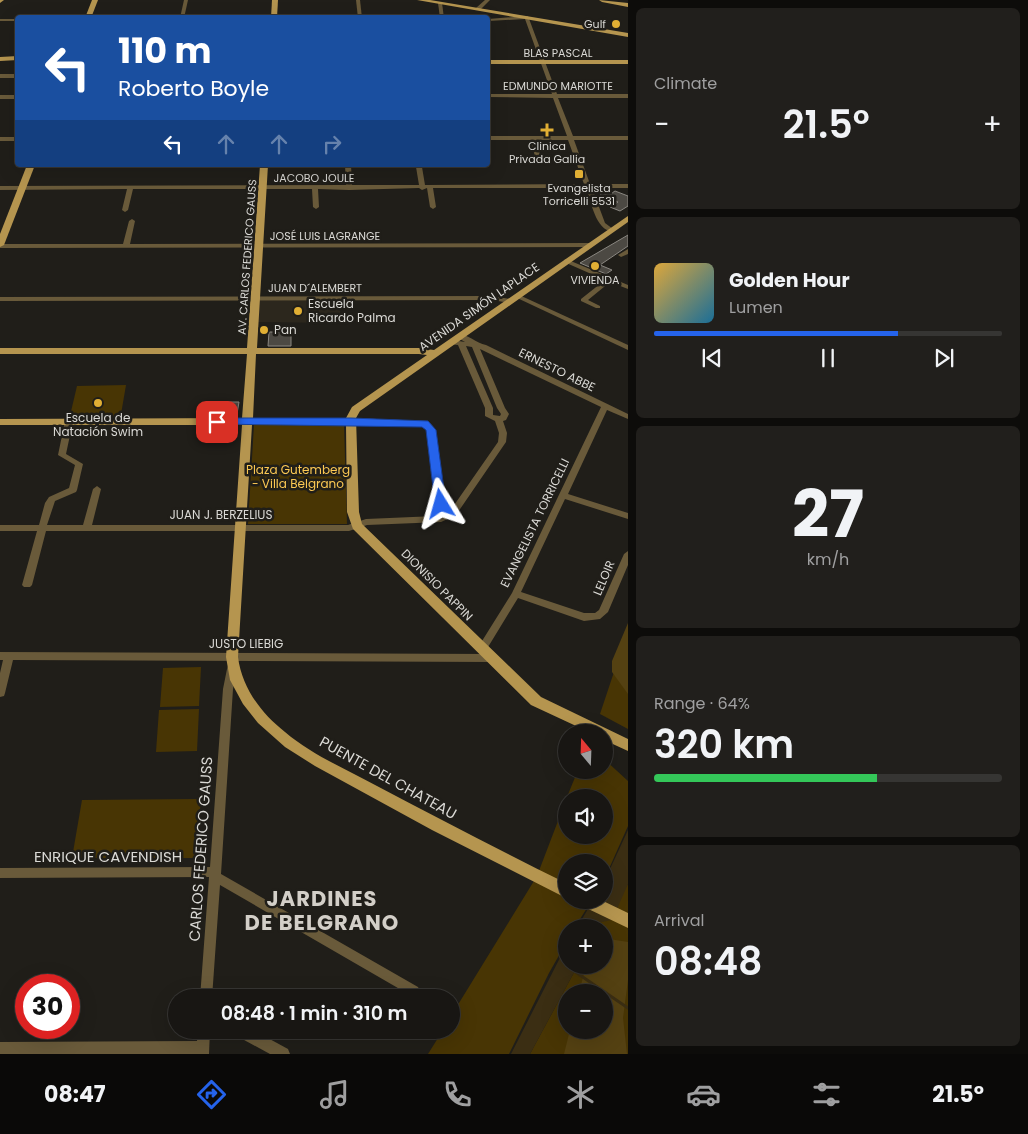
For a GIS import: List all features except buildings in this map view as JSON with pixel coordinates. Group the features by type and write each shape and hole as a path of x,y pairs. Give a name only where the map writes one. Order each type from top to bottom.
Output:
{"main road":[{"path":"89,15 95,0"},
{"path":"274,15 275,0"},
{"path":"420,0 628,35"},
{"path":"428,0 628,35"},
{"path":"602,0 622,2"},
{"path":"0,59 15,58"},
{"name":"BLAS PASCAL","path":"490,62 628,62"},
{"path":"0,246 30,167"},
{"name":"AV. CARLOS FEDERICO GAUSS","path":"252,352 264,167"},
{"name":"AVENIDA SIMÓN LAPLACE","path":"351,421 352,413 356,409 436,353 458,340 628,218"},
{"path":"0,351 419,351 436,353"},
{"name":"CARLOS FEDERICO GAUSS","path":"232,662 252,352"},
{"path":"0,422 351,421 353,512 357,526"},
{"name":"DIONISIO PAPPIN","path":"357,526 536,700 582,724"},
{"name":"PUENTE DEL CHATEAU","path":"232,662 236,680 243,692 262,719 281,737 300,750 403,807 558,887"},
{"name":"DIONISIO PAPPIN","path":"613,738 628,745"},
{"path":"604,909 628,921"}],"street":[{"path":"183,15 186,0"},
{"path":"358,0 360,15"},
{"path":"478,8 488,0"},
{"path":"440,4 442,15"},
{"path":"490,20 526,18 602,224 610,230"},
{"path":"0,20 15,20"},
{"path":"0,76 15,76"},
{"name":"EDMUNDO MARIOTTE","path":"490,96 628,96"},
{"path":"0,97 15,97"},
{"path":"490,138 628,138"},
{"path":"533,138 539,160"},
{"path":"0,139 15,139"},
{"path":"348,167 349,188"},
{"path":"420,167 422,188"},
{"name":"JACOBO JOULE","path":"0,188 628,186"},
{"path":"125,210 130,188"},
{"path":"315,188 316,206"},
{"path":"430,188 433,207"},
{"path":"126,246 132,221"},
{"name":"JOSÉ LUIS LAGRANGE","path":"0,246 590,245"},
{"path":"566,261 628,287"},
{"path":"598,307 583,300 610,279"},
{"name":"JUAN D´ALEMBERT","path":"0,299 514,298 628,348"},
{"path":"351,421 421,423 428,426 431,430 441,504 441,519 451,515 502,442 503,433 498,420 489,416 489,408 458,340"},
{"name":"ERNESTO ABBE","path":"458,340 475,345 628,417"},
{"path":"475,345 505,414 503,418 498,420"},
{"name":"EVANGELISTA TORRICELLI","path":"482,649 516,594 605,406"},
{"path":"27,585 49,503 52,499 73,490 79,464 62,455 69,421"},
{"path":"87,528 97,488"},
{"path":"563,495 628,516"},
{"path":"441,504 448,510 456,508"},
{"name":"JUAN J. BERZELIUS","path":"0,528 349,528 366,522 441,519"},
{"name":"LELOIR","path":"516,594 584,617 597,616 603,612 628,554"},
{"path":"0,693 5,656"},
{"name":"JUSTO LIEBIG","path":"5,656 232,662 492,658"},
{"name":"CARLOS FEDERICO GAUSS","path":"207,989 232,662"},
{"path":"228,702 232,693 243,692"},
{"name":"ENRIQUE CAVENDISH","path":"0,873 216,874"},
{"path":"216,874 411,989"},
{"path":"256,1039 283,1054"},
{"path":"0,1048 203,1051"}],"shaded area":[{"name":"Escuela Ricardo Palma","path":"340,299 340,323 256,322 258,300"},
{"path":"628,623 628,694 612,672 612,661"},
{"path":"628,830 628,884 612,919 582,919 588,909 613,909 613,862"},
{"path":"613,940 628,942 628,980 623,1018 627,1054 564,1054 568,1039 613,1039 613,984 581,984 584,974 613,974"},
{"path":"558,962 558,974 573,974 568,984 558,984 558,1002 530,1054 511,1054"}],"green space":[{"name":"Escuela de Natación Swim","path":"126,385 120,420 69,420 77,386"},
{"name":"Plaza Gutemberg - Villa Belgrano","path":"254,425 344,425 347,524 248,524"},
{"path":"628,630 628,729 600,714"},
{"path":"201,667 199,706 160,707 163,668"},
{"path":"199,709 197,751 156,752 159,710"},
{"path":"613,767 628,781 628,826 613,860 613,854 558,854 558,909 586,909 580,919 558,919 558,957 509,1054 428,1054 437,1039 460,1039 460,1001 537,876 558,821 558,844 613,844 613,789 570,789 574,779 613,779"},
{"path":"201,799 196,858 72,858 82,800"},
{"path":"628,884 628,1054 530,1054 558,1002 558,1039 613,1039 613,984 568,984 573,974 613,974 613,919 601,919 609,909 613,909 613,904"}],"waterway":[{"path":"578,974 628,1008"}],"place":[{"name":"Gulf","path":"616,24"},
{"name":"Clinica Privada Gallia","path":"547,130"},
{"name":"Evangelista Torricelli 5531","path":"579,174"},
{"name":"VIVIENDA","path":"595,266"},
{"name":"Escuela Ricardo Palma","path":"298,311"},
{"name":"Pan","path":"264,330"},
{"name":"Escuela de Natación Swim","path":"98,403"}],"district":[{"name":"JARDINES DE BELGRANO","path":"322,911"}],"route":[{"path":"217,422 351,421 425,424 431,430 441,504"}]}
